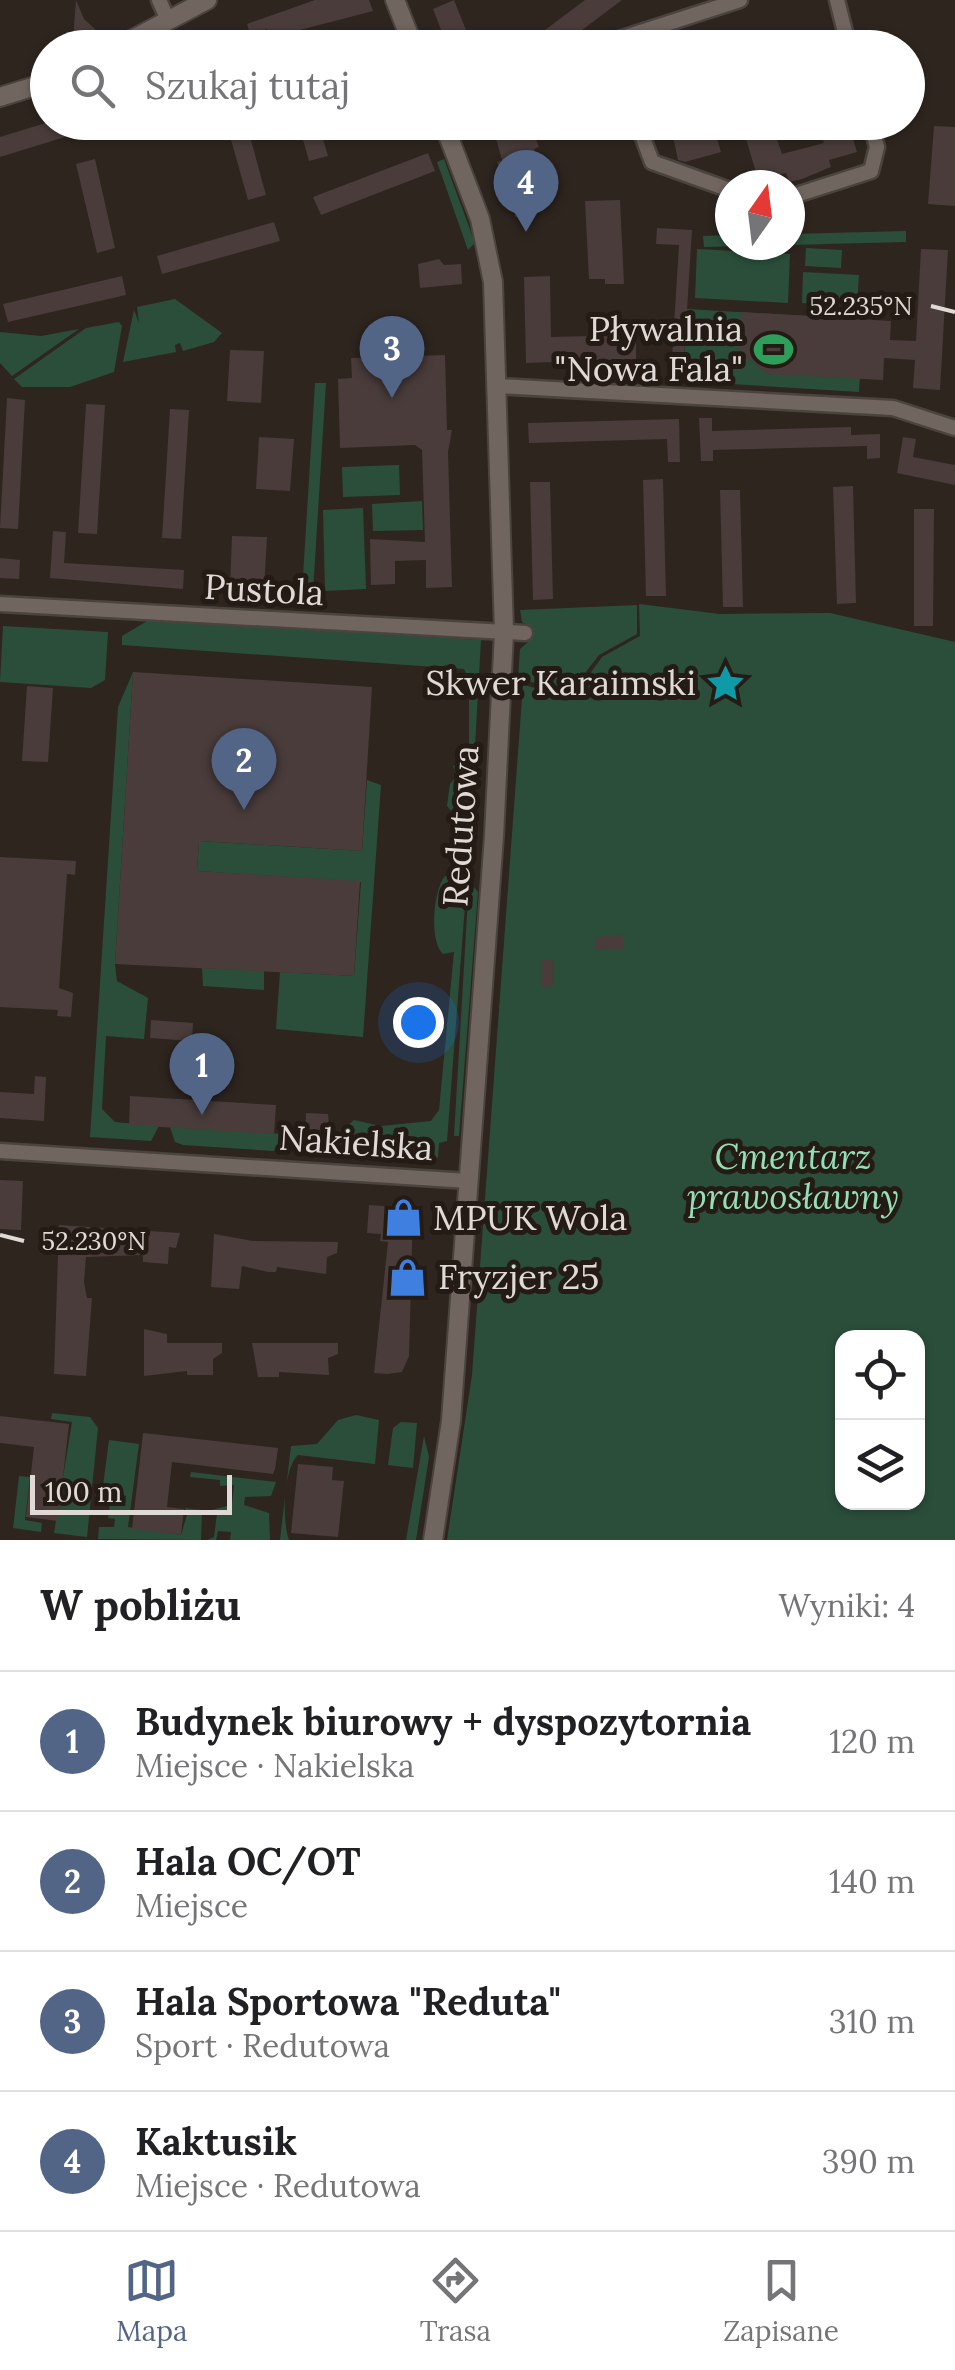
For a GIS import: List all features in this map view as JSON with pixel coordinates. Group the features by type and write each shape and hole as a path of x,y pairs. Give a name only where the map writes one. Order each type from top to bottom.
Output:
{"street":[{"path":"159,0 168,20"},
{"path":"149,30 207,0"},
{"path":"395,0 407,30"},
{"path":"650,30 740,0"},
{"path":"837,0 844,30"},
{"path":"0,98 30,88"},
{"name":"Redutowa","path":"433,1540 449,1439 504,632 497,386 488,248 452,140"},
{"path":"644,140 652,162 715,185"},
{"path":"805,192 871,171 875,140"},
{"path":"497,386 894,408 955,428"},
{"name":"Pustola","path":"0,604 525,633"},
{"name":"Nakielska","path":"0,1151 468,1181"}],"green space":[{"path":"444,159 475,243 468,250 437,162"},
{"path":"906,231 906,242 805,245 805,234"},
{"path":"703,236 715,236 715,247 704,247"},
{"path":"806,248 842,250 841,268 805,266"},
{"path":"697,249 715,250 715,260 790,260 788,303 695,298"},
{"path":"803,272 859,275 857,306 802,303"},
{"path":"175,299 222,333 214,342 183,351 180,343 175,345 176,352 123,362 134,310 139,323 137,307"},
{"name":"Pływalnia \"Nowa Fala\"","path":"687,309 863,319 859,392 683,381"},
{"path":"119,322 122,326 114,372 70,387 22,387 14,379 86,328"},
{"path":"79,329 12,376 0,363 0,332 41,336"},
{"path":"315,383 326,383 313,592 302,592"},
{"path":"399,465 400,495 343,497 342,467"},
{"path":"422,501 423,530 373,531 372,504"},
{"path":"363,508 366,589 325,591 323,510"},
{"name":"Cmentarz prawosławny","path":"639,604 720,614 830,613 955,642 955,1540 447,1540 472,1375 523,685 573,697 602,657 640,636"},
{"path":"637,605 637,634 599,655 571,691 518,679 520,649 528,642 528,625 522,622 520,610"},
{"path":"149,620 481,640 474,764 466,784 474,788 468,856 461,859 451,853 453,813 447,806 450,784 457,776 453,766 469,757 469,680 464,669 122,645 122,636"},
{"path":"3,626 108,632 105,680 91,688 0,682"},
{"path":"133,672 115,965 117,981 148,998 144,1039 106,1036 102,1109 115,1122 159,1126 151,1141 90,1137 118,707"},
{"path":"367,780 381,785 363,1037 276,1029 280,972 354,976 361,882 197,871 199,841 362,851"},
{"path":"445,876 467,879 447,1141 439,1143 438,1158 315,1151 311,1143 302,1143 300,1135 334,1138 354,1120 381,1126 431,1121 439,1110 454,952 443,954 434,928 438,893"},
{"path":"469,881 478,892 459,1136 454,1136"},
{"path":"202,968 264,971 264,990 203,986"},
{"path":"170,1127 283,1134 274,1151 183,1145 175,1142"},
{"path":"52,1413 90,1417 98,1428 87,1537 54,1533 72,1422 51,1419"},
{"path":"356,1415 379,1420 375,1464 298,1455 289,1472 286,1493 291,1446 317,1444 338,1420"},
{"path":"401,1422 417,1423 413,1468 388,1465 393,1428"},
{"path":"424,1436 429,1457 416,1540 406,1540"},
{"path":"109,1440 139,1444 128,1527 181,1535 187,1515 185,1508 202,1510 201,1540 98,1539 99,1527 114,1527 115,1519 108,1518 110,1503 125,1504 126,1496 103,1486"},
{"path":"191,1472 276,1482 271,1496 245,1497 244,1505 269,1513 270,1540 230,1540 231,1532 218,1531 216,1540 207,1540 214,1537 217,1514 211,1510 232,1505 234,1485 220,1486 220,1480 190,1477"},
{"path":"19,1476 30,1477 25,1520 42,1523 41,1532 13,1528"},
{"path":"285,1497 289,1540 280,1540"}],"building":[{"path":"76,0 84,19 96,30 74,30"},
{"path":"315,0 369,0 373,11 300,30 249,30 247,24"},
{"path":"454,0 465,30 441,30 433,9"},
{"path":"585,0 622,0 582,30 545,30"},
{"path":"934,126 955,127 955,206 928,204"},
{"path":"30,128 30,140 55,140 0,157 0,137"},
{"path":"231,140 251,140 266,195 248,200"},
{"path":"303,140 323,140 328,156 309,161"},
{"path":"496,140 536,140 539,147 534,149 543,184 522,192 526,216 515,217 510,191 504,193 499,181 504,179 497,162 502,160"},
{"path":"717,140 721,152 685,162 678,160 674,141"},
{"path":"746,140 777,140 782,154 824,143 823,140 853,140 857,152 829,160 831,167 805,178 805,170 755,170"},
{"path":"428,153 435,171 321,215 313,197"},
{"path":"95,159 115,248 97,253 76,164"},
{"path":"620,200 624,284 605,284 605,279 589,279 585,201"},
{"path":"274,222 280,241 162,274 157,256"},
{"path":"657,228 692,230 684,358 672,358 679,245 656,244"},
{"path":"921,249 948,250 940,390 913,388 915,360 884,358 883,380 767,374 749,359 738,358 741,312 891,321 890,340 916,341"},
{"path":"439,259 444,265 461,264 462,284 420,288 418,264"},
{"path":"122,276 126,295 8,322 3,304"},
{"path":"550,276 551,337 636,335 636,359 526,363 524,277"},
{"path":"230,350 264,351 261,403 227,401"},
{"path":"445,355 447,430 452,430 448,452 452,587 426,588 426,560 395,561 395,584 371,585 370,539 425,542 422,450 415,445 340,448 338,379 352,378 351,358"},
{"path":"7,398 25,400 18,529 0,528"},
{"path":"86,404 105,405 97,534 78,533"},
{"path":"170,409 189,410 181,539 162,538"},
{"path":"699,418 712,418 712,431 851,427 851,435 880,434 880,458 867,459 867,446 713,450 713,461 701,461"},
{"path":"679,419 680,462 668,462 667,439 529,443 528,423"},
{"path":"259,437 294,439 290,491 256,489"},
{"path":"903,437 916,439 913,457 955,465 955,485 897,473"},
{"path":"663,479 666,596 646,596 643,480"},
{"path":"530,482 550,482 553,599 533,600"},
{"path":"853,486 856,603 837,604 833,487"},
{"path":"720,490 740,490 743,607 723,607"},
{"path":"914,509 934,509 933,626 914,626"},
{"path":"53,531 66,532 64,563 184,570 183,589 50,578"},
{"path":"232,536 267,537 264,589 230,587"},
{"path":"0,558 20,560 19,579 0,578"},
{"path":"133,672 372,687 362,851 199,841 197,871 360,881 354,976 115,964"},
{"path":"27,686 53,688 48,762 22,761"},
{"path":"0,857 76,861 75,875 67,874 59,988 73,993 71,1017 57,1016 58,1010 0,1007"},
{"path":"623,935 623,949 596,950 596,937"},
{"path":"541,960 554,960 554,986 541,987"},
{"path":"151,1020 193,1023 192,1041 150,1038"},
{"path":"35,1076 46,1077 44,1121 0,1118 0,1092 34,1094"},
{"path":"130,1096 276,1105 274,1134 129,1125"},
{"path":"306,1113 328,1114 330,1137 305,1135"},
{"path":"339,1131 370,1133 369,1147 338,1145"},
{"path":"0,1180 23,1181 21,1230 0,1229"},
{"path":"369,1205 413,1208 409,1356 402,1372 374,1373 388,1242 380,1241 381,1234 367,1233"},
{"path":"59,1225 180,1233 176,1248 169,1247 168,1264 143,1262 143,1255 86,1257 84,1282 87,1298 92,1298 86,1376 54,1374"},
{"path":"214,1234 253,1241 338,1242 337,1253 327,1257 326,1274 277,1267 276,1272 268,1272 242,1266 239,1289 211,1287"},
{"path":"144,1329 167,1334 167,1343 222,1343 222,1353 213,1359 213,1375 187,1375 187,1371 144,1376"},
{"path":"252,1343 338,1343 338,1354 328,1358 329,1375 279,1372 279,1377 258,1377"},
{"path":"0,1416 69,1424 58,1521 26,1517 34,1447 0,1443"},
{"path":"143,1433 278,1448 275,1469 273,1474 172,1462 167,1507 184,1509 181,1535 132,1529"},
{"path":"298,1464 333,1467 332,1480 344,1481 338,1537 291,1533"}],"place":[{"name":"Kaktusik","path":"526,232"},
{"name":"Pływalnia \"Nowa Fala\"","path":"773,349"},
{"name":"Hala Sportowa \"Reduta\"","path":"392,398"},
{"name":"Skwer Karaimski","path":"726,683"},
{"name":"Hala OC/OT","path":"244,810"},
{"name":"Budynek biurowy + dyspozytornia","path":"202,1115"},
{"name":"MPUK Wola","path":"403,1218"},
{"name":"Fryzjer 25","path":"408,1277"}]}
